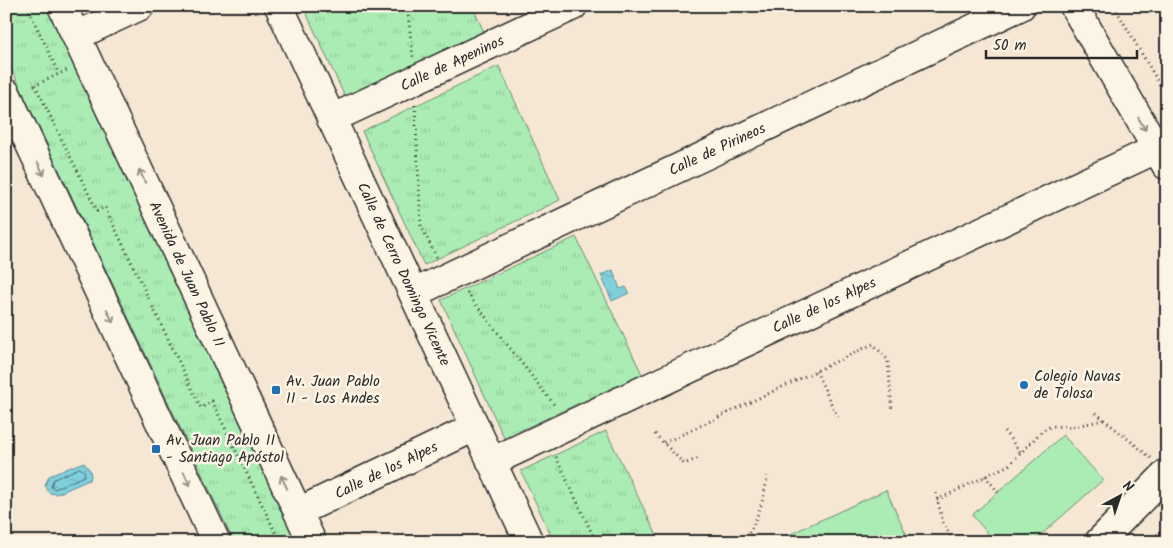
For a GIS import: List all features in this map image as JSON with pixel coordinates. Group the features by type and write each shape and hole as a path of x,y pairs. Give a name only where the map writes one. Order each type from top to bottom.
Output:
{"street":[{"name":"Avenida de Juan Pablo II","path":"62,6 312,542"},
{"path":"76,36 140,6"},
{"name":"Calle de Cerro Domingo Vicente","path":"280,6 529,542"},
{"name":"Calle de Apeninos","path":"331,119 573,6"},
{"name":"Calle de Pirineos","path":"414,293 1020,6"},
{"path":"1074,6 1164,147"},
{"path":"1093,6 1164,147"},
{"path":"7,95 17,145 216,542"},
{"name":"Calle de los Alpes","path":"491,462 1164,147"},
{"name":"Calle de los Alpes","path":"298,512 475,427"},
{"path":"1099,542 1161,467"}],"path":[{"path":"27,6 59,74"},
{"path":"1114,6 1167,97"},
{"path":"7,95 35,85 88,60"},
{"path":"35,85 97,211 105,207 201,408 212,401 280,542"},
{"path":"415,106 422,226 438,259 452,274 557,431 596,542"},
{"path":"664,443 873,344 888,360 892,411"},
{"path":"816,371 838,418"},
{"path":"1096,412 1161,467"},
{"path":"937,500 1009,464 1042,431 1051,426 1071,427 1104,420"},
{"path":"1004,431 1021,453"},
{"path":"655,434 684,464 699,458"},
{"path":"744,542 755,524 764,501 768,476"},
{"path":"985,476 998,492"},
{"path":"936,493 943,523 954,542"},
{"path":"1150,542 1167,524"}],"green space":[{"path":"6,6 47,6 298,542 234,542 6,57"},
{"path":"303,6 472,6 485,34 345,97"},
{"path":"499,66 560,200 424,265 362,131"},
{"path":"576,237 642,374 504,438 441,300"},
{"path":"606,431 660,542 554,542 521,471"},
{"path":"1063,435 1103,480 1033,542 995,542 972,515"},
{"path":"886,490 910,542 773,542"}],"water":[{"path":"613,270 620,289 626,287 629,293 612,301 601,275"},
{"path":"84,463 90,470 91,477 89,480 57,494 49,493 45,485 49,476"}],"place":[{"name":"Colegio Navas de Tolosa","path":"1024,385"},
{"name":"Av. Juan Pablo II - Los Andes","path":"276,390"},
{"name":"Av. Juan Pablo II - Santiago Apóstol","path":"156,449"}]}
